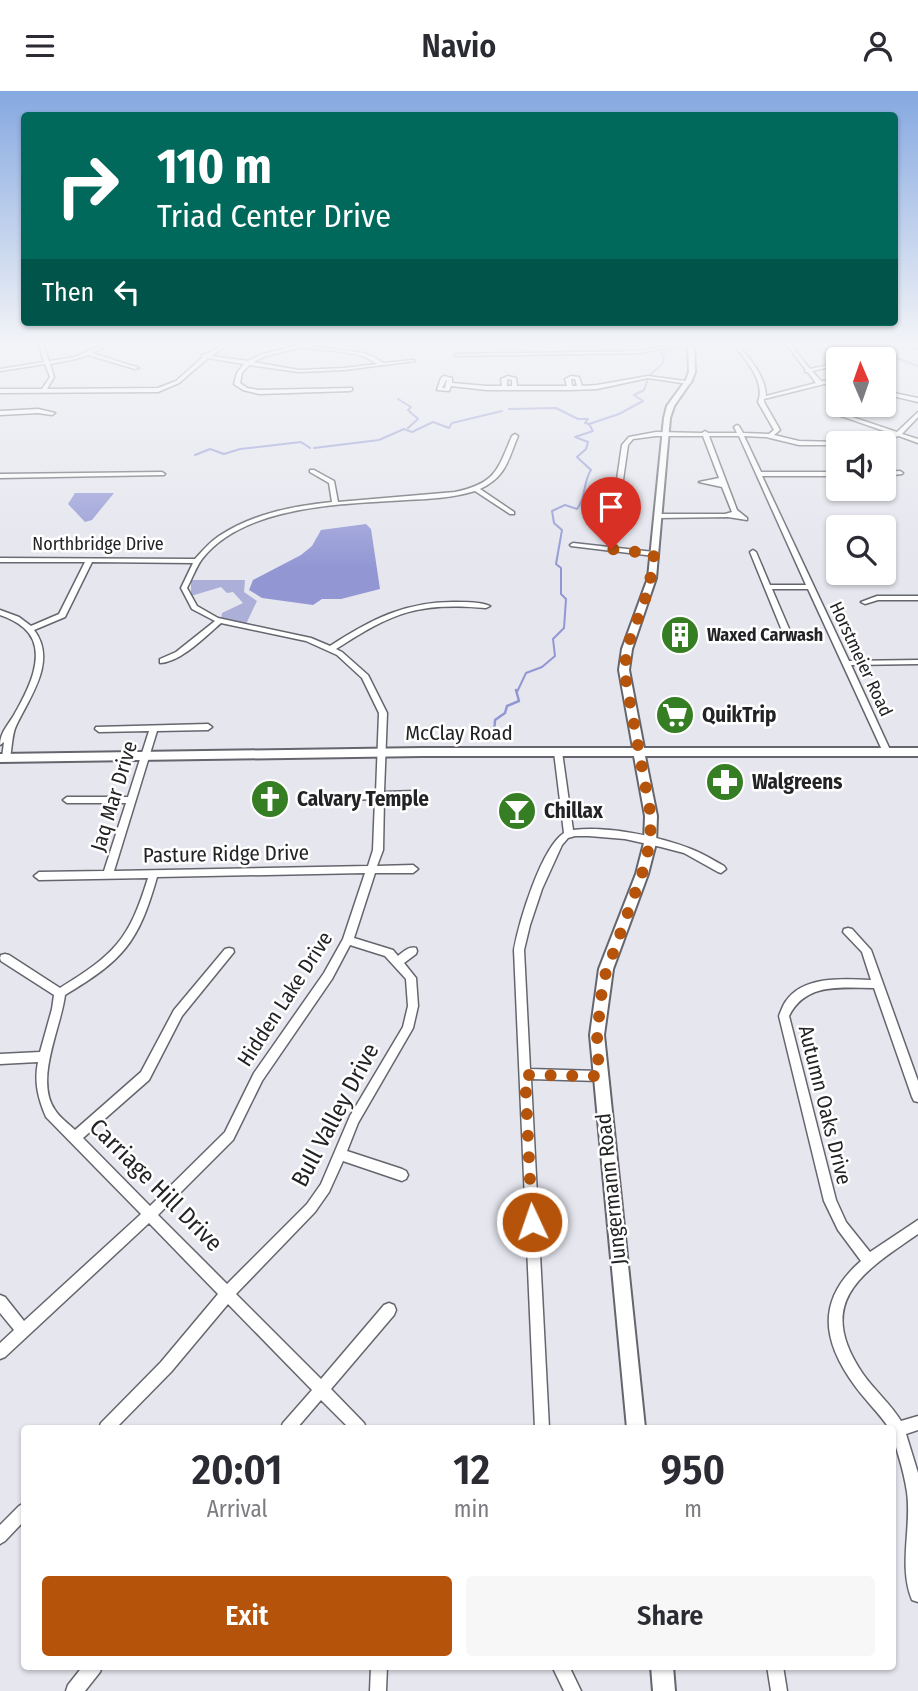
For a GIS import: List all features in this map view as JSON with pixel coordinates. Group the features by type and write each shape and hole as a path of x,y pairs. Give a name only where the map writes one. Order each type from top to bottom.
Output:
{"main road":[{"name":"Jungermann Road","path":"636,1425 597,1035 603,981 642,874 650,843 651,816 625,689 624,664 649,588 668,419"},
{"name":"McClay Road","path":"3,758 383,753 918,752"},
{"path":"662,1670 664,1691"}],"street":[{"path":"768,435 778,430 771,419"},
{"path":"851,419 918,441"},
{"path":"897,435 913,419"},
{"path":"609,514 616,508 628,440 641,435 738,430 799,443 826,443"},
{"name":"Horstmeier Road","path":"738,430 887,752"},
{"path":"658,516 732,514 724,482 705,433"},
{"path":"195,561 221,537 256,519 301,508 455,494 476,489 500,473 515,436"},
{"path":"312,471 332,482 335,504"},
{"path":"896,473 900,473"},
{"path":"0,476 162,474"},
{"path":"758,474 826,474"},
{"path":"476,489 512,513"},
{"path":"573,545 654,554"},
{"path":"753,552 789,638"},
{"name":"Northbridge Drive","path":"0,560 195,561"},
{"path":"30,629 62,615 90,560"},
{"name":"Hidden Lake Drive","path":"0,1352 150,1214 229,1136 258,1077 328,976 348,940 378,850 383,713 377,692 367,676 332,648 287,632 218,622 203,615 190,604 184,588 195,561"},
{"path":"768,587 811,587"},
{"path":"865,602 877,598 918,598"},
{"path":"332,648 371,622 401,609 429,604 485,606"},
{"path":"0,612 30,629 39,646 40,664 0,742"},
{"path":"163,661 179,654 218,622"},
{"path":"846,663 918,662"},
{"path":"99,729 208,727"},
{"name":"Jaq Mar Drive","path":"108,874 129,800 154,728"},
{"path":"3,758 5,731"},
{"path":"558,752 569,834"},
{"path":"346,796 416,794"},
{"path":"67,800 129,800"},
{"path":"542,1425 520,939 555,846 569,834 590,832 685,850 721,869"},
{"name":"Pasture Ridge Drive","path":"39,876 414,869"},
{"path":"5,958 60,993 98,971 130,940 144,910 153,875"},
{"path":"848,932 866,950 918,1097"},
{"path":"348,940 388,953 398,961 412,951"},
{"path":"75,1138 145,1076 178,1013 229,951"},
{"name":"Bull Valley Drive","path":"109,1425 166,1367 228,1293 311,1208 325,1188 342,1155 354,1120 408,1028 413,988 411,978 398,961"},
{"name":"Autumn Oaks Drive","path":"868,1259 842,1226 830,1201 784,1026 784,1016 799,993 808,989 831,984 878,984"},
{"name":"Carriage Hill Drive","path":"60,993 59,1012 39,1076 41,1096 50,1113 356,1425"},
{"path":"0,1059 43,1057"},
{"path":"525,1075 599,1076"},
{"path":"342,1155 402,1175"},
{"path":"894,1425 845,1359 835,1324 842,1289 868,1259 918,1226"},
{"path":"0,1302 23,1331"},
{"path":"291,1425 389,1310"},
{"path":"918,1423 897,1429 916,1512 913,1552 918,1591"},
{"path":"0,1536 21,1514"},
{"path":"74,1691 91,1670"},
{"path":"378,1691 379,1670"},
{"path":"562,1670 573,1691"},
{"path":"776,1670 779,1691"}],"shaded area":[{"path":"75,493 114,493 92,520 85,522 68,504"},
{"path":"366,524 371,529 380,589 341,599 322,599 313,605 262,598 249,590 253,580 301,555 312,546 321,530"},
{"path":"191,580 245,580 244,592 257,601 246,624 221,619 222,613 243,603 233,592 227,593 221,587 191,596"}],"waterway":[{"path":"408,428 418,419"},
{"path":"314,448 379,440 404,429 412,432 433,422 449,428 452,423 470,419"},
{"path":"577,419 588,419 585,423 589,424"},
{"path":"589,424 605,419"},
{"path":"517,692 526,673 542,667 555,656 553,639 564,628 566,599 561,594 561,568 556,564 562,530 554,523 552,511 565,505 577,509 582,499 591,470 577,457 586,449 588,442 575,437 593,431 589,424"},
{"path":"195,455 210,449 224,454 240,449 301,442 310,448"},
{"path":"494,734 495,720 505,713 507,706 519,701 516,690"}],"place":[{"name":"Waxed Carwash","path":"680,635"},
{"name":"QuikTrip","path":"675,715"},
{"name":"Walgreens","path":"725,782"},
{"name":"Calvary Temple","path":"270,799"},
{"name":"Chillax","path":"517,811"}],"route":[{"path":"532,1222 525,1075 599,1076 599,998 611,954 642,874 650,843 651,816 624,682 624,670 629,642 652,578 654,554 611,549"}]}
